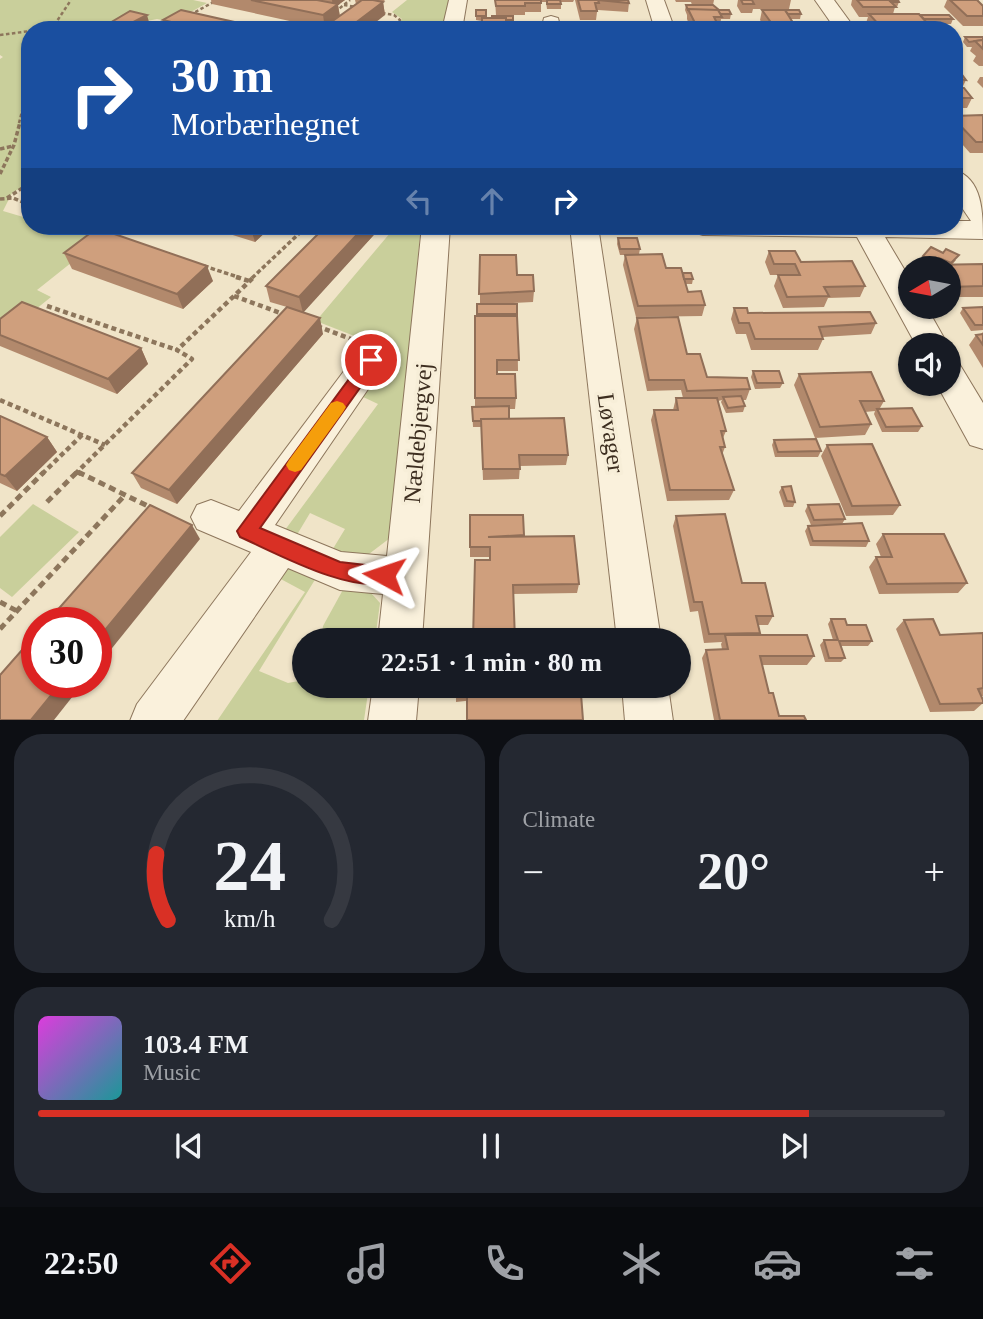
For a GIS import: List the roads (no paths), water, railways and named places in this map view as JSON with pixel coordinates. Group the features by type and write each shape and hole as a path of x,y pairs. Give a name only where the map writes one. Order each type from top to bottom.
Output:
{"street":[{"path":"454,21 458,0"},
{"path":"654,0 662,21"},
{"path":"824,0 839,21"},
{"path":"963,190 983,218"},
{"path":"963,230 983,230"},
{"name":"Nældebjergvej","path":"401,628 435,235"},
{"name":"Løvager","path":"585,235 637,628"},
{"path":"870,235 898,285"},
{"path":"154,720 246,531 371,360"},
{"path":"961,396 983,435"},
{"path":"246,531 340,571 406,577"},
{"path":"392,720 395,698"},
{"path":"646,698 649,720"}]}
